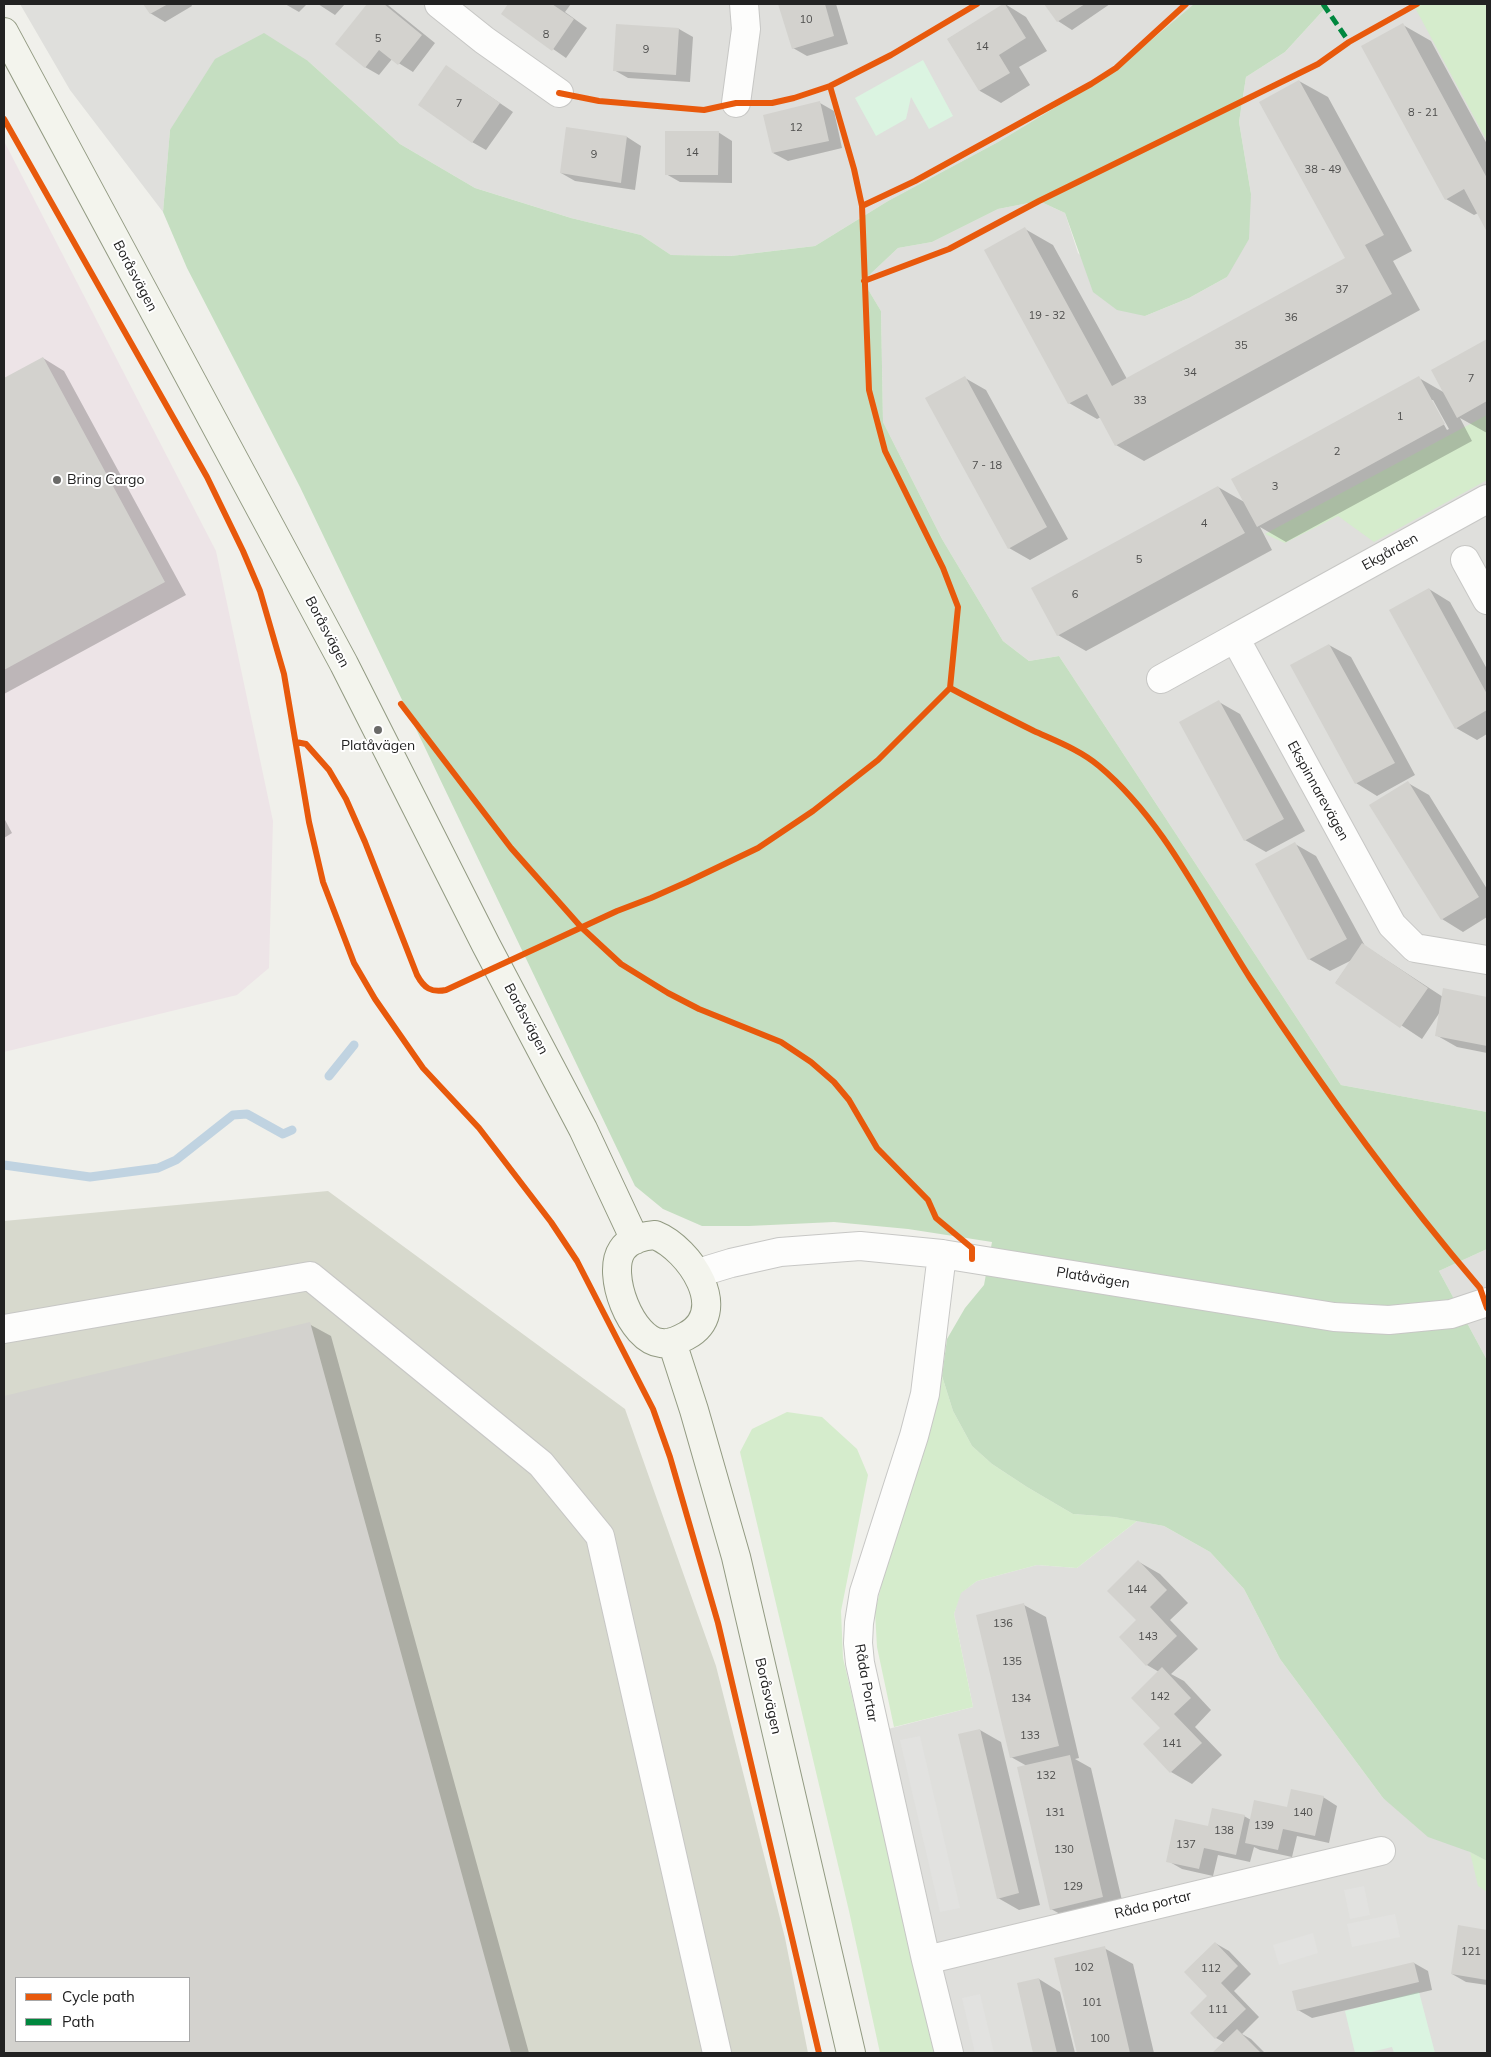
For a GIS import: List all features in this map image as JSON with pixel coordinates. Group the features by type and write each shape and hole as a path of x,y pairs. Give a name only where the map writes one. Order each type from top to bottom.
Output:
{"street":[{"path":"439,4 484,40 559,93"},
{"path":"736,103 746,29 744,4"},
{"name":"Boråsvägen","path":"4,32 344,664 486,945 583,1129 635,1240"},
{"name":"Ekgården","path":"1235,638 1487,499"},
{"path":"1465,560 1487,600"},
{"path":"1161,679 1235,638"},
{"name":"Ekspinnarevägen","path":"1235,638 1392,926 1415,948 1487,960"},
{"path":"656,1235 668,1240 688,1259 698,1273 706,1309 701,1324 693,1332 672,1342 660,1343 645,1335 633,1322 625,1306 616,1278 616,1263 622,1251 635,1240 656,1235"},
{"name":"Platåvägen","path":"698,1273 731,1263 788,1251 860,1246 942,1254 1334,1317 1389,1320 1451,1314 1487,1302"},
{"name":"Råda Portar","path":"942,1254 925,1394 864,1592 858,1643 860,1663 926,1960 949,2053"},
{"path":"4,1329 310,1276 541,1464 600,1536 717,2053"},
{"name":"Boråsvägen","path":"672,1342 694,1410 736,1557 851,2053"},
{"name":"Råda portar","path":"926,1960 1381,1851"}],"shaded area":[{"path":"20,4 1194,4 1112,73 998,142 888,201 815,246 731,256 671,255 641,235 571,218 475,188 400,144 308,61 170,130 163,212 70,90"},
{"path":"1329,4 1487,4 1487,1112 1341,1085 1059,656 1029,661 1003,641 942,539 883,422 881,311 863,281 898,248 932,242 998,209 1039,201 1065,213 1078,253 1145,316 1189,298 1227,277 1251,194 1239,122 1246,77 1285,52"},
{"path":"4,141 216,551 273,821 269,968 237,995 4,1052"},
{"path":"328,1191 625,1409 716,1666 785,1938 808,2053 4,2053 4,1221"},
{"path":"1487,1249 1487,1360 1439,1271"},
{"path":"1137,1521 1164,1526 1210,1552 1244,1589 1280,1659 1383,1798 1487,1861 1487,2053 936,2053 861,1736 973,1707 954,1614 960,1593 977,1581 1037,1565 1077,1568"},
{"path":"920,1736 960,1908 940,1912 900,1740"},
{"path":"1364,1886 1370,1915 1350,1919 1344,1890"},
{"path":"1395,1914 1400,1937 1352,1947 1347,1924"},
{"path":"1313,1933 1318,1953 1279,1965 1273,1945"},
{"path":"980,1994 994,2053 975,2053 962,1998"}],"green space":[{"path":"1194,4 1329,4 1285,52 1246,77 1239,122 1251,194 1249,239 1227,277 1189,298 1145,316 1117,310 1093,292 1065,213 1039,201 998,209 932,242 898,248 863,281 881,311 883,422 942,539 1003,641 1029,661 1059,656 1341,1085 1487,1112 1487,1249 1439,1271 1487,1360 1487,1861 1470,1852 1428,1837 1383,1798 1280,1659 1244,1589 1210,1552 1164,1526 1114,1517 1073,1514 992,1464 972,1446 953,1411 942,1376 947,1339 965,1308 984,1285 992,1242 908,1229 834,1222 702,1226 663,1209 635,1186 300,487 187,268 163,212 170,130 215,59 264,33 308,61 400,144 475,188 571,218 641,235 671,255 731,256 815,246 888,201 998,142 1112,73"},
{"path":"1413,4 1487,4 1487,141"},
{"path":"923,60 953,116 929,129 911,97 906,119 876,136 855,98"},
{"path":"1487,415 1487,480 1374,542 1338,516 1285,543 1265,534"},
{"path":"942,1376 953,1411 972,1446 992,1464 1073,1514 1137,1521 1077,1568 1037,1565 977,1581 961,1593 954,1614 973,1707 894,1727 877,1647 875,1612 888,1557 922,1459"},
{"path":"787,1412 822,1417 857,1449 868,1475 841,1611 843,1658 936,2053 880,2053 849,1911 740,1452 752,1429"},
{"path":"1470,1852 1487,1861 1487,1892 1478,1886"},
{"path":"1419,1992 1435,2053 1394,2053 1392,2047 1367,2053 1355,2053 1345,2011"}],"building":[{"path":"143,4 168,4 150,14"},
{"path":"367,4 384,4 422,35 398,65 379,50 365,68 335,44"},
{"path":"508,4 552,4 574,19 552,51 501,14"},
{"path":"778,4 825,4 834,36 792,49"},
{"path":"1005,4 1026,38 999,55 1010,73 979,91 947,39"},
{"path":"1044,4 1085,4 1057,22"},
{"path":"1403,23 1487,178 1487,232 1464,189 1445,200 1361,46"},
{"path":"616,24 679,28 676,75 613,71"},
{"path":"446,65 500,103 472,143 418,105"},
{"path":"1299,80 1384,235 1365,245 1392,294 1115,446 1087,394 1068,404 984,250 1025,227 1112,386 1345,258 1259,102"},
{"path":"820,101 829,141 772,153 763,115"},
{"path":"566,127 627,136 621,183 560,173"},
{"path":"665,131 719,131 718,175 665,175"},
{"path":"1487,339 1487,401 1457,418 1431,370"},
{"name":"Bring Cargo","path":"43,357 165,582 4,670 4,378"},
{"path":"965,376 1047,527 1008,549 925,398"},
{"path":"1419,376 1445,424 1257,527 1231,479"},
{"path":"1218,486 1245,533 1057,636 1031,588"},
{"path":"1429,588 1487,694 1487,710 1455,729 1389,610"},
{"path":"1329,644 1395,763 1355,784 1290,665"},
{"path":"1219,700 1284,819 1244,841 1179,722"},
{"path":"1408,781 1479,897 1441,920 1369,805"},
{"path":"1295,842 1347,939 1308,960 1255,864"},
{"path":"1362,943 1428,988 1400,1028 1335,983"},
{"path":"1443,988 1487,997 1487,1046 1435,1036"},
{"path":"310,1322 511,2053 4,2053 4,1396"},
{"path":"1138,1560 1167,1590 1150,1607 1177,1636 1146,1666 1119,1637 1136,1620 1107,1591"},
{"path":"1024,1603 1059,1746 1010,1758 976,1615"},
{"path":"1162,1667 1191,1698 1174,1714 1202,1743 1170,1773 1143,1744 1160,1728 1131,1698"},
{"path":"980,1729 1019,1893 997,1899 958,1734"},
{"path":"1070,1755 1103,1897 1050,1910 1017,1767"},
{"path":"1291,1789 1324,1796 1315,1836 1283,1829 1278,1850 1245,1843 1254,1800 1287,1807"},
{"path":"1212,1808 1245,1815 1236,1855 1204,1848 1199,1869 1166,1862 1175,1819 1208,1826"},
{"path":"1458,1925 1487,1930 1487,1980 1451,1974"},
{"path":"1215,1942 1238,1966 1221,1983 1246,2009 1215,2039 1190,2013 1207,1996 1184,1972"},
{"path":"1105,1946 1130,2053 1077,2053 1054,1958"},
{"path":"1414,1962 1419,1982 1297,2011 1292,1991"},
{"path":"1039,1978 1057,2053 1033,2053 1017,1983"},
{"path":"1237,2029 1261,2053 1212,2053"}],"waterway":[{"path":"329,1076 354,1045"},
{"path":"4,1165 90,1177 158,1168 176,1160 233,1115 247,1114 283,1134 292,1130"}],"marked path":[{"path":"1323,4 1349,42"}],"cycle path":[{"path":"559,93 599,101 704,110 736,103 772,103 830,86 891,55 977,4"},
{"path":"862,206 915,181 1091,84 1116,68 1186,4"},
{"path":"864,281 949,249 1039,201 1318,64 1349,42 1417,4"},
{"path":"296,742 306,744 329,770 346,799 365,842 417,975 425,986 432,990 441,991 617,911 687,882 758,848 813,811 878,760 950,688 958,607 943,568 885,451 869,390 862,206 854,169 830,86"},
{"path":"4,119 207,477 260,591 284,674 309,822 323,882 354,963 375,999 423,1068 479,1128 551,1222 577,1261 653,1409 670,1457 718,1623 819,2053"},
{"path":"950,688 1084,755 1123,788 1144,812 1182,866 1250,978 1304,1058 1389,1175 1480,1288 1487,1308"},
{"path":"401,704 511,848 581,927 621,964 668,993 699,1009 781,1042 811,1062 834,1082 849,1100 877,1148 928,1200 936,1218 972,1248 972,1259"}],"place":[{"name":"Bring Cargo","path":"57,480"},
{"name":"Platåvägen","path":"378,730"}]}
